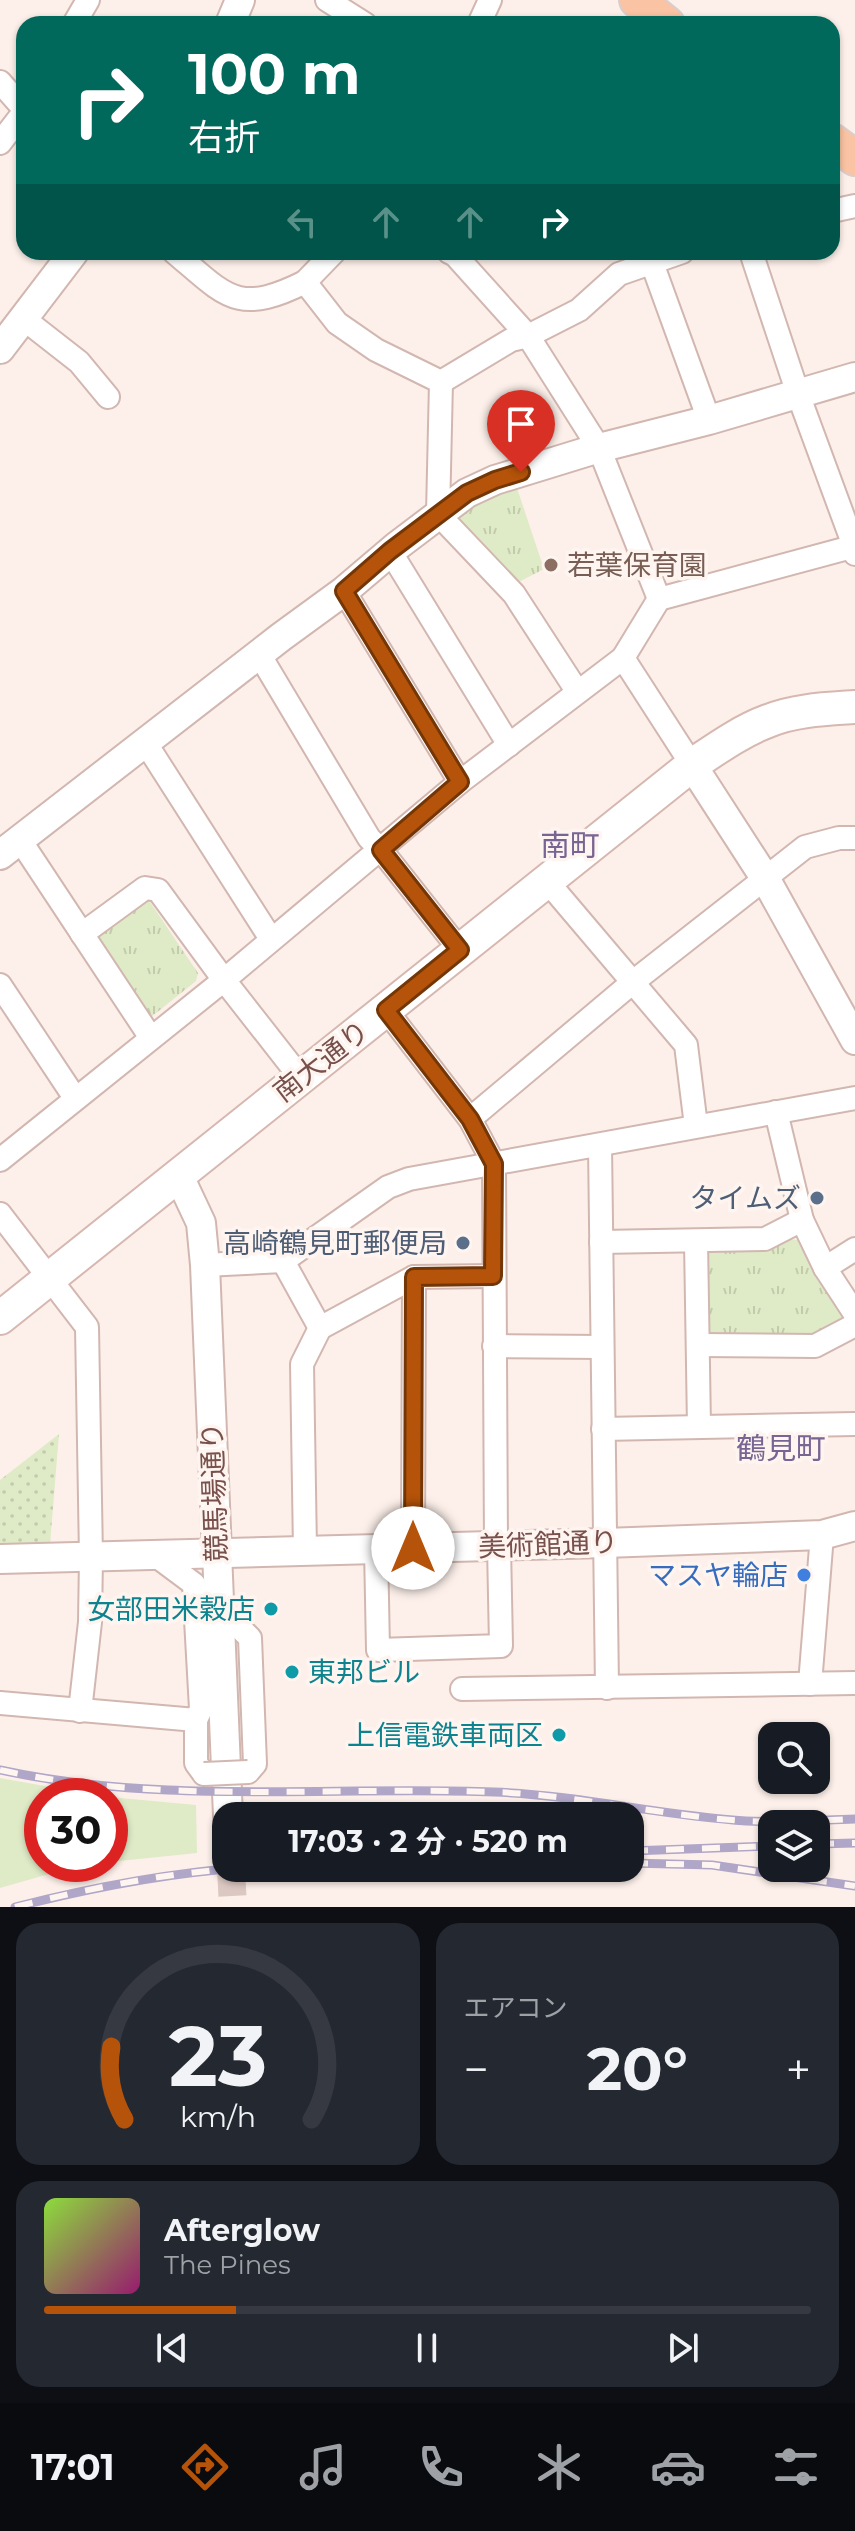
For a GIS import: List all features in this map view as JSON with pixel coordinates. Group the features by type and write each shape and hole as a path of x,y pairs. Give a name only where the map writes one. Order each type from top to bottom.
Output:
{"main road":[{"path":"637,0 657,16"},
{"name":"南大通り","path":"0,1318 692,765 735,737 769,720 807,711 855,707"}],"street":[{"path":"327,0 354,16"},
{"path":"0,82 16,101"},
{"path":"0,143 16,122"},
{"path":"0,349 68,260"},
{"path":"184,260 222,292 244,299 261,300 305,282 326,260"},
{"path":"460,260 528,336 599,448 659,599"},
{"path":"441,382 511,340 528,336 579,310 619,274 627,260"},
{"path":"619,274 660,260"},
{"path":"754,260 798,394 855,546 855,554"},
{"path":"652,263 709,420"},
{"path":"305,282 337,323 376,350 441,382"},
{"path":"24,319 79,362 108,397"},
{"path":"151,1038 82,934 10,848 467,493 495,480 599,448 709,420 855,377"},
{"path":"441,382 438,514 514,594 577,691"},
{"path":"1,1157 224,980 460,782 623,658 659,599 855,546"},
{"path":"390,551 509,745"},
{"path":"344,591 460,782"},
{"path":"259,654 369,838 460,950"},
{"path":"623,658 765,878 855,1040"},
{"path":"145,742 271,939"},
{"path":"470,1119 633,982 805,847 839,838 855,838"},
{"path":"546,880 686,1045 696,1126"},
{"path":"82,934 145,888 158,890 300,1077"},
{"path":"0,985 75,1098"},
{"path":"376,1548 378,1650 501,1646 494,1346 494,1164 470,1119 386,1010"},
{"path":"205,1265 283,1261 388,1187 409,1179 855,1098"},
{"path":"776,1112 802,1220 825,1268 855,1314"},
{"path":"600,1145 607,1688"},
{"name":"競馬場通り","path":"178,1174 201,1223 205,1265 228,1802"},
{"path":"0,1214 87,1327 90,1622 80,1711"},
{"path":"601,1242 765,1239 802,1220"},
{"path":"696,1241 699,1427"},
{"path":"825,1268 855,1249"},
{"path":"283,1261 320,1328"},
{"path":"305,1550 302,1364 320,1328 414,1277 493,1276"},
{"path":"413,1548 414,1277"},
{"path":"698,1345 815,1346 855,1325"},
{"path":"494,1346 602,1347"},
{"path":"603,1429 855,1424"},
{"name":"美術館通り","path":"0,1559 822,1535 855,1526"},
{"path":"810,1684 822,1535"},
{"path":"155,1555 194,1584 201,1709 196,1720 196,1763 204,1774 248,1772 255,1764 250,1638 241,1629 221,1619"},
{"path":"462,1689 855,1683"},
{"path":"0,1703 196,1720"}],"green space":[{"path":"516,485 544,569 511,586 449,519 470,501"},
{"path":"148,899 198,973 196,981 145,1022 88,936"},
{"path":"786,1239 800,1240 844,1313 841,1322 810,1341 706,1334 704,1258 712,1250 766,1250"},
{"path":"59,1434 50,1544 0,1547 0,1480"},
{"path":"0,1778 24,1782 24,1881 0,1888"},
{"path":"128,1799 196,1805 197,1853 128,1860"}],"tunnel":[{"path":"232,1882 233,1907"}],"railway":[{"path":"0,1770 61,1781 184,1791 494,1792 746,1821 855,1819"},
{"path":"830,1844 855,1843"},
{"path":"644,1851 758,1846"},
{"path":"644,1863 712,1865 855,1886"},
{"path":"15,1907 128,1882 212,1871"}],"place":[{"name":"若葉保育園","path":"551,565"},
{"name":"タイムズ","path":"817,1198"},
{"name":"高崎鶴見町郵便局","path":"463,1243"},
{"name":"マスヤ輪店","path":"804,1575"},
{"name":"女部田米穀店","path":"271,1609"},
{"name":"東邦ビル","path":"292,1672"},
{"name":"上信電鉄車両区","path":"559,1735"}],"district":[{"name":"南町","path":"570,846"},
{"name":"鶴見町","path":"781,1449"}],"route":[{"path":"413,1548 414,1277 493,1276 494,1164 470,1119 386,1010 460,950 381,850 460,782 344,591 390,551 467,493 521,472"}]}
